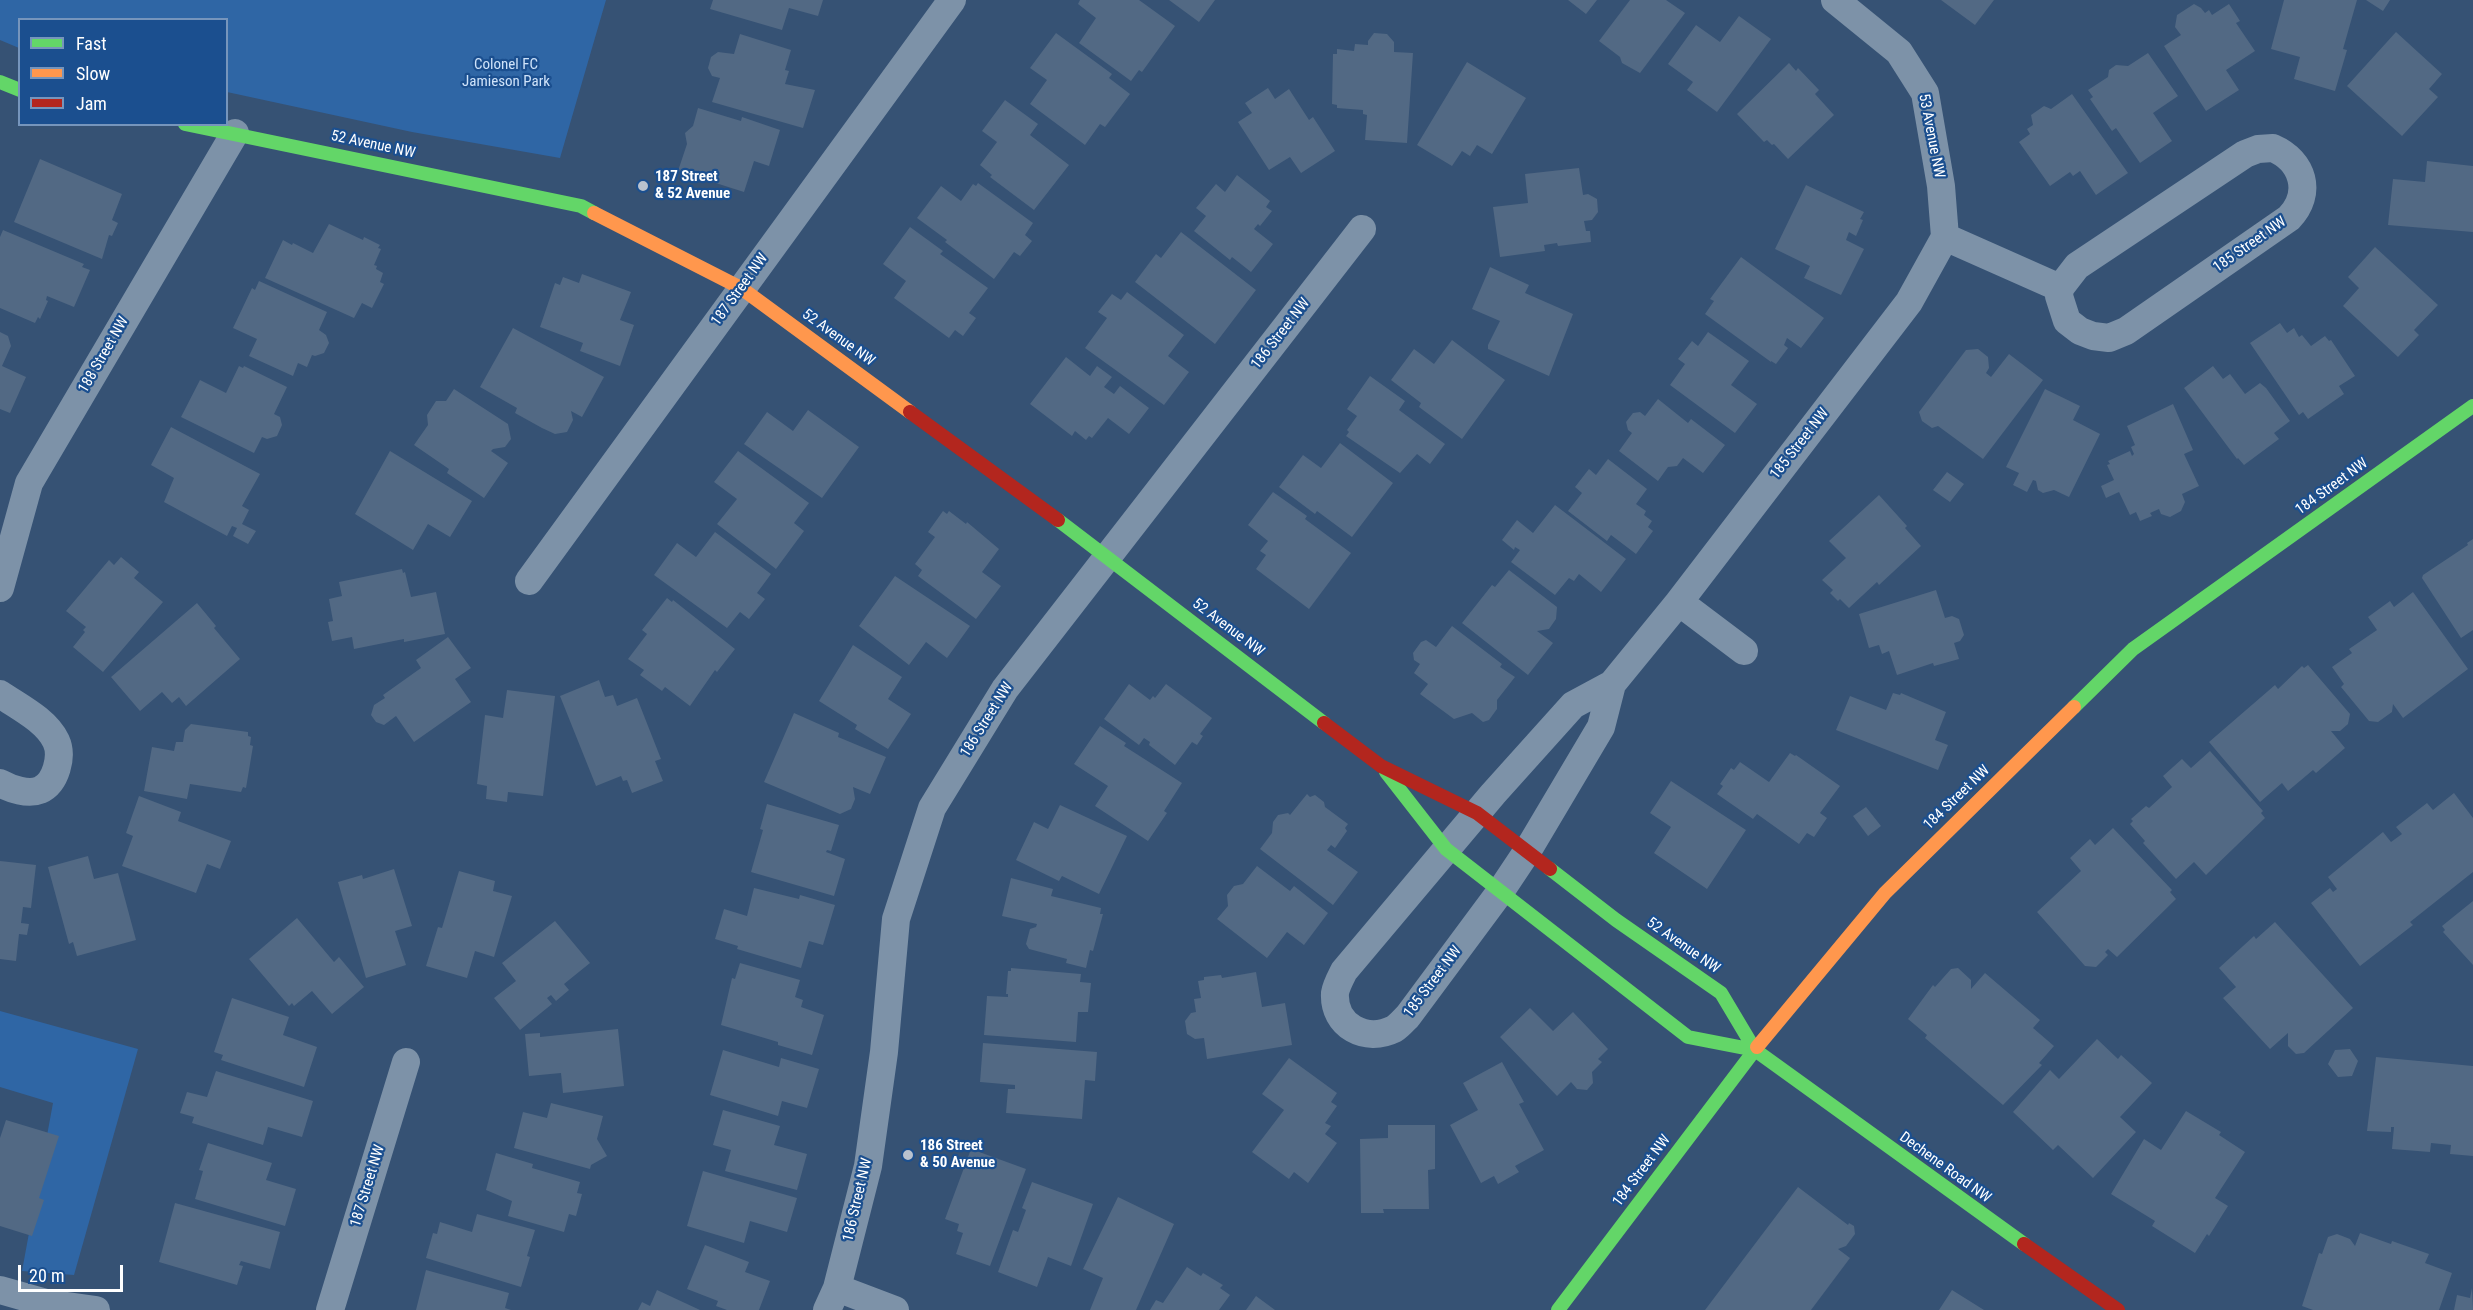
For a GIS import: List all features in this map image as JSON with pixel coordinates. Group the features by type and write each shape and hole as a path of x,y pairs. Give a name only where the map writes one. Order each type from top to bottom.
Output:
{"street":[{"name":"187 Street NW","path":"529,581 952,0"},
{"name":"53 Avenue NW","path":"1835,0 1899,52 1925,93 1941,186 1945,237"},
{"path":"0,82 18,89"},
{"name":"52 Avenue NW","path":"196,126 580,206 741,288 1108,557 1382,766 1478,813 1616,920 1721,993 1755,1050"},
{"name":"188 Street NW","path":"0,588 29,483 235,133"},
{"name":"185 Street NW","path":"2273,148 2290,157 2302,177 2300,201 2297,210 2289,218 2126,331 2109,338 2092,336 2080,331 2067,321 2059,296 2060,288 2077,266 2245,154 2258,149 2273,148"},
{"name":"186 Street NW","path":"832,1299 868,1166 884,1052 896,919 932,808 1005,689 1362,229"},
{"path":"1945,237 2060,288"},
{"name":"185 Street NW","path":"1612,684 1601,727 1528,850 1500,892 1408,1016 1394,1029 1375,1034 1349,1028 1338,1016 1335,992 1344,971 1446,849 1573,705 1612,684 1909,302 1945,237"},
{"name":"184 Street NW","path":"1558,1310 1755,1050 1885,893 2133,649 2473,406"},
{"path":"1678,602 1744,651"},
{"path":"0,694 50,731 57,743 58,764 51,780 40,790 32,792 13,789 0,783"},
{"name":"52 Avenue NW","path":"1382,766 1446,849 1688,1037 1755,1050"},
{"name":"Dechene Road NW","path":"1755,1050 2056,1268 2118,1310"},
{"name":"187 Street NW","path":"330,1310 406,1062"},
{"path":"0,1290 46,1303 96,1310"},
{"path":"832,1299 895,1310"}],"green space":[{"name":"Colonel FC Jamieson Park","path":"0,0 606,0 560,158 412,132 228,92 228,18 18,18 18,48 0,40"},
{"path":"0,1011 138,1049 74,1275 22,1271 53,1103 0,1087"}],"building":[{"path":"713,0 823,0 818,16 789,8 782,30 710,9"},
{"path":"1080,0 1139,0 1175,26 1142,72 1139,70 1131,81 1079,43 1096,18 1078,4"},
{"path":"1169,0 1215,0 1199,22"},
{"path":"1568,0 1597,0 1586,14"},
{"path":"1630,0 1666,0 1685,13 1640,73 1622,63 1620,57 1599,41"},
{"path":"1941,0 1994,0 1975,25"},
{"path":"2284,0 2357,0 2343,49 2347,50 2335,91 2294,79 2300,57 2271,49"},
{"path":"2366,0 2390,0 2383,11"},
{"path":"2194,4 2205,13 2209,10 2212,15 2229,4 2240,21 2236,23 2255,51 2226,70 2239,90 2206,111 2164,46 2181,35 2175,27 2177,15"},
{"path":"1739,16 1771,39 1717,112 1687,90 1693,82 1668,64 1696,25 1720,42"},
{"path":"2396,32 2442,74 2429,89 2438,97 2402,136 2347,86"},
{"path":"1056,33 1112,74 1109,78 1130,94 1105,127 1100,124 1085,145 1030,104 1047,80 1030,68"},
{"path":"1374,33 1387,34 1394,42 1394,52 1413,53 1407,143 1365,140 1367,115 1363,114 1363,110 1337,108 1337,105 1332,104 1333,54 1337,54 1337,49 1354,51 1355,44 1368,45"},
{"path":"740,34 791,50 785,70 789,71 785,84 815,90 803,128 712,102 720,78 712,76 708,68 711,57 718,52 734,54"},
{"path":"2148,53 2178,96 2153,113 2172,141 2140,163 2116,128 2112,131 2090,99 2093,97 2088,90 2108,77 2109,70 2116,65 2128,66"},
{"path":"1467,62 1526,98 1492,154 1477,145 1470,156 1462,151 1452,166 1417,145"},
{"path":"1789,63 1796,71 1798,68 1819,90 1815,94 1834,115 1788,159 1774,144 1772,145 1767,140 1764,142 1737,114"},
{"path":"1268,88 1275,99 1289,89 1309,120 1313,117 1335,151 1301,173 1290,157 1269,170 1238,122 1252,113 1245,103"},
{"path":"2072,94 2128,173 2096,195 2080,171 2073,176 2070,172 2050,186 2019,142 2030,134 2027,129 2033,125 2031,115 2044,106 2051,109"},
{"path":"1005,100 1038,124 1030,135 1069,165 1034,210 990,177 992,175 980,165 997,142 982,131"},
{"path":"698,108 741,121 742,117 780,130 769,166 754,161 744,192 678,171 687,144 685,133 693,126"},
{"path":"40,159 122,194 112,220 118,223 112,236 109,235 102,259 14,222"},
{"path":"2427,161 2473,166 2473,232 2388,225 2393,179 2425,182"},
{"path":"1579,168 1583,195 1588,194 1597,199 1598,212 1592,220 1584,221 1586,231 1590,231 1591,242 1558,246 1557,243 1544,245 1545,251 1500,257 1493,207 1528,203 1525,174"},
{"path":"1237,175 1270,201 1266,207 1272,211 1260,226 1258,224 1254,229 1273,244 1251,272 1232,257 1230,260 1194,231 1206,216 1196,208 1216,184 1225,192"},
{"path":"978,183 1033,223 1025,235 1032,241 1020,256 1014,252 994,279 917,218 941,186 961,201 973,184 976,186"},
{"path":"1806,185 1864,212 1856,236 1849,232 1846,240 1864,249 1841,295 1804,278 1810,266 1775,249"},
{"path":"329,224 363,240 364,237 380,245 378,248 381,249 374,265 383,273 380,282 384,284 372,308 362,303 354,318 265,278 283,240 313,253"},
{"path":"910,227 943,251 940,254 988,288 969,313 976,318 963,336 955,330 949,338 894,298 906,281 883,264"},
{"path":"3,230 84,264 82,267 90,270 74,307 47,296 48,301 40,319 38,317 35,323 0,308 0,237"},
{"path":"1181,232 1256,290 1215,344 1135,282 1156,254 1161,258"},
{"path":"2375,247 2438,305 2414,330 2419,335 2398,357 2343,306 2359,288 2348,277"},
{"path":"1741,257 1824,318 1801,348 1787,338 1784,345 1788,348 1776,364 1705,314 1714,301 1710,299"},
{"path":"1490,267 1529,285 1525,293 1573,314 1549,376 1488,349 1500,321 1472,309"},
{"path":"582,274 631,292 620,320 634,325 620,366 580,351 583,343 540,327 555,283 560,285 563,277 579,283"},
{"path":"259,281 327,312 319,330 326,335 329,343 324,353 312,355 307,367 298,363 293,376 249,356 257,339 233,328 252,288 255,290"},
{"path":"1127,292 1184,335 1168,356 1189,372 1164,405 1085,348 1107,318 1098,312 1112,294 1121,300"},
{"path":"2280,323 2287,333 2294,328 2299,337 2302,335 2311,346 2325,336 2329,341 2331,340 2355,376 2339,386 2344,394 2308,419 2303,412 2299,415 2250,343"},
{"path":"513,328 604,377 582,417 571,411 573,420 567,432 555,434 542,428 515,413 517,408 480,387"},
{"path":"0,332 8,336 11,346 2,366 26,377 10,413 0,409"},
{"path":"1708,332 1749,361 1731,385 1757,404 1735,433 1670,385 1685,364 1678,359 1692,341 1698,346"},
{"path":"1452,340 1505,380 1462,439 1419,407 1421,403 1391,380 1414,349 1434,364"},
{"path":"1978,349 1988,357 1989,368 1986,373 1991,377 2009,354 2043,380 1983,459 1938,426 1932,428 1922,421 1919,412 1966,350"},
{"path":"1066,357 1090,376 1097,366 1112,377 1104,387 1114,394 1120,386 1149,408 1129,434 1108,418 1092,438 1089,436 1086,440 1075,431 1072,436 1030,404"},
{"path":"239,366 243,368 244,366 287,387 274,414 280,417 282,425 277,436 267,439 262,437 254,453 181,417 200,380 226,393"},
{"path":"2213,366 2223,379 2230,374 2245,394 2260,383 2290,421 2274,433 2279,439 2244,465 2237,459 2184,388"},
{"path":"1370,376 1405,401 1399,410 1445,444 1430,464 1417,454 1400,473 1346,436 1349,432 1347,430 1357,416 1347,409"},
{"path":"454,389 508,424 511,439 505,447 491,451 508,463 484,498 447,473 449,469 414,445 428,425 427,415 436,401 446,401"},
{"path":"2045,389 2080,406 2073,420 2100,434 2069,497 2054,490 2043,493 2038,490 2036,481 2033,480 2027,492 2013,485 2019,473 2006,467"},
{"path":"1658,399 1688,423 1691,419 1725,445 1703,473 1683,458 1677,466 1668,467 1658,481 1619,451 1632,433 1628,430 1626,422 1633,413 1640,412 1645,416"},
{"path":"2173,404 2193,450 2184,454 2199,486 2182,494 2185,502 2181,511 2170,517 2161,514 2159,509 2150,513 2152,516 2140,521 2136,512 2130,515 2119,492 2106,498 2101,486 2114,480 2107,465 2110,464 2108,461 2130,451 2132,456 2134,454 2131,447 2135,445 2127,426"},
{"path":"808,410 859,447 822,498 744,444 767,412 793,431"},
{"path":"171,427 260,474 242,506 249,510 242,524 256,531 248,544 233,536 237,528 232,526 227,536 164,502 174,478 151,465"},
{"path":"1340,443 1393,483 1352,537 1317,511 1315,514 1279,487 1303,455 1321,468"},
{"path":"390,451 472,501 450,537 428,524 413,550 355,514"},
{"path":"738,451 809,503 794,523 804,531 776,569 717,524 737,499 714,482"},
{"path":"1608,459 1647,489 1636,504 1646,511 1644,515 1652,521 1648,527 1653,531 1636,554 1611,535 1607,541 1568,511 1582,493 1575,487 1589,469 1596,475"},
{"path":"1947,472 1964,484 1950,502 1933,490"},
{"path":"1273,492 1307,516 1305,519 1351,553 1309,609 1256,569 1266,555 1260,551 1268,541 1248,525"},
{"path":"1879,495 1907,526 1905,528 1921,546 1879,585 1877,582 1849,608 1830,593 1833,590 1822,580 1846,558 1829,541"},
{"path":"1555,505 1626,559 1601,592 1579,574 1574,581 1569,578 1555,595 1511,562 1520,550 1515,547 1514,550 1502,540 1517,520 1533,533"},
{"path":"943,511 947,514 949,511 966,524 967,522 999,549 982,572 1001,586 976,619 918,576 922,570 915,564 935,537 928,532"},
{"path":"715,532 771,574 757,593 765,599 749,619 740,612 727,628 654,575 677,543 696,557"},
{"path":"2473,539 2473,630 2461,638 2422,578"},
{"path":"121,557 139,572 134,578 163,602 103,672 73,647 85,632 83,630 86,627 66,611 109,560 114,565"},
{"path":"402,569 403,573 405,572 411,597 436,592 445,634 354,649 352,637 332,641 328,622 333,621 329,599 342,596 339,582"},
{"path":"1509,570 1557,607 1556,619 1549,629 1537,631 1553,643 1528,675 1462,623 1492,585 1495,587"},
{"path":"895,576 970,626 947,658 926,642 909,665 859,626"},
{"path":"1936,590 1945,618 1952,616 1959,619 1964,635 1960,641 1954,643 1959,659 1934,666 1933,663 1897,675 1889,651 1882,654 1879,645 1869,648 1859,614"},
{"path":"2413,592 2468,669 2403,718 2393,704 2392,712 2378,722 2369,721 2341,687 2344,684 2332,667 2352,653 2349,649 2377,630 2368,617 2390,601 2394,607"},
{"path":"667,598 672,602 673,600 735,649 717,672 715,670 690,706 665,687 662,691 640,675 644,670 628,659 647,634 642,630"},
{"path":"197,603 240,659 186,706 179,697 172,703 162,692 140,711 111,677"},
{"path":"1452,626 1502,664 1500,667 1515,677 1497,700 1497,709 1489,720 1483,722 1472,713 1454,719 1420,694 1428,684 1414,673 1420,664 1414,660 1413,653 1421,642 1426,640 1436,647"},
{"path":"448,637 471,668 455,679 471,702 414,742 396,716 384,725 376,722 371,715 374,705 385,698 383,695 421,668 416,660"},
{"path":"853,645 902,677 888,699 911,714 888,749 855,729 857,725 819,701"},
{"path":"2308,665 2350,714 2348,724 2340,731 2331,731 2345,748 2316,773 2313,770 2288,791 2282,783 2260,802 2209,742 2275,685 2278,689 2302,666 2304,668"},
{"path":"599,680 605,697 613,695 617,706 637,698 661,759 655,761 663,781 632,793 627,780 623,781 621,776 596,786 560,696"},
{"path":"1129,684 1150,700 1153,696 1155,698 1166,684 1212,718 1200,734 1203,736 1197,745 1192,742 1175,765 1149,745 1150,742 1144,738 1139,745 1104,719"},
{"path":"507,690 555,696 543,796 508,792 507,802 486,799 487,786 477,784 485,715 503,718"},
{"path":"1893,693 1900,695 1901,693 1946,712 1935,740 1948,745 1938,770 1836,730 1850,696 1886,710"},
{"path":"794,713 839,733 838,737 886,757 870,794 853,787 855,799 851,809 840,814 764,782"},
{"path":"191,724 248,732 248,736 251,737 250,745 253,746 246,788 243,787 241,792 190,784 187,799 144,791 152,747 174,751 176,742 183,742 185,730"},
{"path":"1100,726 1126,743 1124,746 1182,783 1164,811 1167,813 1148,841 1095,806 1108,786 1074,764"},
{"path":"2210,751 2263,811 2261,813 2265,818 2206,875 2194,862 2176,879 2143,843 2145,841 2130,824 2133,821 2131,819 2146,806 2149,808 2172,787 2163,776 2182,759 2191,768"},
{"path":"1790,753 1840,786 1820,813 1827,818 1814,837 1807,833 1799,844 1757,814 1753,819 1717,794 1723,786 1720,784 1731,768 1734,770 1740,762 1769,782"},
{"path":"1671,781 1746,830 1707,889 1654,853 1671,827 1650,813"},
{"path":"2454,793 2473,818 2473,872 2410,922 2413,925 2360,966 2311,903 2330,888 2333,892 2337,889 2328,877 2383,832 2391,842 2402,834 2396,827 2427,803 2433,810"},
{"path":"1307,794 1310,797 1315,795 1324,802 1325,807 1348,824 1345,828 1347,831 1335,848 1331,845 1327,850 1358,872 1333,905 1260,849 1272,833 1273,822 1278,815 1288,813 1290,815"},
{"path":"139,796 181,812 178,821 231,841 220,869 207,864 196,893 122,866 133,836 126,833"},
{"path":"767,804 839,825 831,851 826,852 845,859 834,896 751,872 763,830 760,829"},
{"path":"1060,805 1127,836 1099,894 1062,876 1059,881 1016,860 1034,822 1048,829"},
{"path":"1866,807 1881,826 1868,836 1853,816"},
{"path":"2113,828 2172,890 2170,892 2176,899 2117,957 2108,949 2105,952 2108,955 2096,967 2085,966 2037,912 2081,871 2070,858 2090,839 2095,845"},
{"path":"88,856 94,879 118,873 136,940 77,956 73,942 69,944 48,867"},
{"path":"0,861 36,865 31,908 23,907 21,923 29,924 27,935 19,934 16,961 0,959"},
{"path":"1257,866 1290,891 1294,886 1328,913 1304,945 1287,932 1267,958 1217,919 1228,906 1227,895 1234,886 1243,884"},
{"path":"394,869 412,926 395,931 406,965 366,978 338,882 362,875 363,879"},
{"path":"459,871 495,881 493,891 512,896 494,957 475,951 467,978 426,966 438,927 442,928"},
{"path":"1011,878 1053,889 1051,896 1101,908 1100,914 1103,914 1086,968 1066,963 1067,959 1029,949 1026,944 1030,929 1036,927 1037,924 1002,916"},
{"path":"754,888 799,899 800,895 835,905 823,945 809,941 801,968 737,949 738,946 715,939 724,909 747,916"},
{"path":"2473,901 2473,965 2443,932 2445,930 2442,926"},
{"path":"297,918 334,962 339,957 364,987 332,1014 312,991 294,1006 292,1003 289,1006 249,959"},
{"path":"555,921 590,963 564,984 569,990 556,1001 551,995 547,998 552,1004 520,1030 494,998 516,981 502,963"},
{"path":"2275,922 2353,1008 2304,1053 2296,1054 2288,1046 2288,1033 2270,1049 2223,998 2236,987 2219,968 2254,936 2256,939"},
{"path":"740,963 800,980 795,997 803,1000 801,1007 824,1015 812,1055 721,1025 732,978 735,979"},
{"path":"1011,968 1081,974 1080,982 1091,983 1088,1012 1078,1012 1076,1042 984,1035 987,996 1008,997 1006,994 1008,971 1011,971"},
{"path":"1958,968 1971,980 1971,989 1985,973 2040,1020 2033,1028 2054,1046 2039,1063 2042,1065 2003,1105 1925,1038 1927,1035 1908,1019 1933,985 1935,987 1951,969"},
{"path":"1256,972 1262,1007 1285,1003 1292,1045 1207,1059 1204,1038 1195,1039 1187,1034 1185,1021 1191,1013 1196,1012 1194,999 1201,998 1198,981 1204,980 1204,977 1221,975 1222,978"},
{"path":"232,998 289,1017 283,1035 317,1047 304,1087 221,1060 223,1055 214,1052"},
{"path":"1530,1008 1553,1031 1573,1012 1608,1049 1598,1059 1602,1062 1592,1072 1593,1083 1587,1090 1577,1089 1571,1082 1557,1096 1500,1037"},
{"path":"618,1029 624,1086 563,1093 561,1073 529,1076 525,1034 540,1033 540,1037"},
{"path":"2097,1039 2118,1059 2121,1055 2152,1083 2120,1117 2136,1132 2093,1178 2058,1145 2053,1150 2013,1112 2050,1070 2059,1079"},
{"path":"983,1043 1097,1052 1095,1081 1085,1080 1082,1119 1006,1113 1008,1089 1015,1089 1015,1085 980,1082"},
{"path":"2350,1049 2358,1061 2352,1076 2338,1077 2328,1064 2335,1050"},
{"path":"723,1050 779,1067 781,1058 819,1069 807,1108 782,1101 778,1116 710,1095"},
{"path":"2376,1057 2473,1066 2473,1156 2450,1154 2451,1145 2431,1143 2430,1152 2392,1149 2394,1127 2391,1127 2391,1132 2367,1131"},
{"path":"1289,1058 1337,1093 1331,1102 1337,1106 1325,1123 1331,1126 1325,1134 1337,1143 1308,1183 1294,1172 1289,1179 1252,1152 1284,1110 1262,1094"},
{"path":"1502,1062 1524,1102 1519,1104 1544,1150 1515,1166 1519,1172 1498,1184 1494,1176 1481,1183 1450,1125 1478,1110 1463,1083"},
{"path":"216,1071 313,1101 302,1137 268,1127 263,1145 192,1123 194,1117 180,1113 187,1092 207,1097"},
{"path":"551,1103 603,1116 597,1139 607,1156 591,1165 590,1169 514,1148 523,1112 547,1118"},
{"path":"723,1110 780,1126 774,1145 807,1154 797,1190 725,1171 731,1150 713,1145"},
{"path":"2186,1111 2221,1132 2219,1135 2245,1152 2215,1198 2228,1206 2195,1253 2152,1226 2155,1221 2111,1194 2144,1139 2161,1150"},
{"path":"6,1120 59,1136 39,1198 44,1200 32,1236 0,1226 0,1138"},
{"path":"1388,1125 1435,1125 1435,1169 1428,1170 1429,1209 1383,1209 1384,1213 1361,1213 1360,1139 1388,1138"},
{"path":"208,1143 272,1163 266,1180 296,1189 285,1226 195,1199 203,1171 199,1170"},
{"path":"971,1149 1026,1169 990,1266 956,1254 963,1233 957,1231 959,1224 945,1219"},
{"path":"496,1153 533,1164 532,1168 580,1182 577,1193 582,1194 576,1216 569,1214 564,1232 508,1216 512,1201 486,1190"},
{"path":"703,1171 797,1198 787,1232 750,1221 744,1243 687,1226"},
{"path":"1032,1182 1093,1204 1071,1266 1048,1257 1037,1287 998,1272 1013,1230 1018,1232 1026,1210 1022,1208"},
{"path":"1798,1187 1848,1225 1849,1223 1854,1226 1855,1234 1846,1246 1838,1249 1850,1258 1811,1310 1705,1310"},
{"path":"1118,1197 1174,1224 1136,1310 1090,1310 1103,1278 1083,1269"},
{"path":"175,1203 280,1232 270,1269 241,1261 239,1265 243,1266 237,1285 159,1262"},
{"path":"477,1214 535,1230 521,1287 426,1258 433,1233 437,1234 440,1222 472,1232"},
{"path":"2360,1233 2429,1254 2425,1263 2452,1273 2439,1310 2313,1310 2302,1306 2319,1253 2322,1254 2328,1237 2337,1234 2350,1239 2355,1246"},
{"path":"705,1245 749,1262 745,1272 770,1281 759,1310 727,1310 716,1306 718,1301 687,1289"},
{"path":"1187,1267 1223,1285 1220,1288 1230,1295 1219,1310 1150,1310 1156,1300 1163,1303"},
{"path":"426,1270 509,1293 505,1308 511,1310 416,1310"},
{"path":"2472,1288 2473,1310 2454,1310 2457,1295 2470,1298"},
{"path":"657,1290 700,1310 638,1310 642,1302 650,1306"},
{"path":"1952,1290 1984,1310 1939,1310"},
{"path":"1256,1296 1275,1310 1246,1310"}],"traffic: fast":[{"path":"0,82 18,89"},
{"path":"195,126 581,206 594,213"},
{"path":"2074,707 2133,649 2473,406"},
{"path":"1058,520 1324,723"},
{"path":"1386,772 1446,849 1688,1037 1755,1050"},
{"path":"1550,869 1616,920 1721,993 1755,1050 2024,1244"},
{"path":"1558,1310 1757,1047"}],"traffic: slow":[{"path":"594,213 741,288 910,412"},
{"path":"1757,1047 1885,893 2074,707"}],"traffic: jam":[{"path":"910,412 1058,520"},
{"path":"1324,723 1381,766 1477,813 1550,869"},
{"path":"2024,1244 2118,1310"}],"place":[{"name":"187 Street & 52 Avenue","path":"643,186"},
{"name":"186 Street & 50 Avenue","path":"908,1155"}]}
